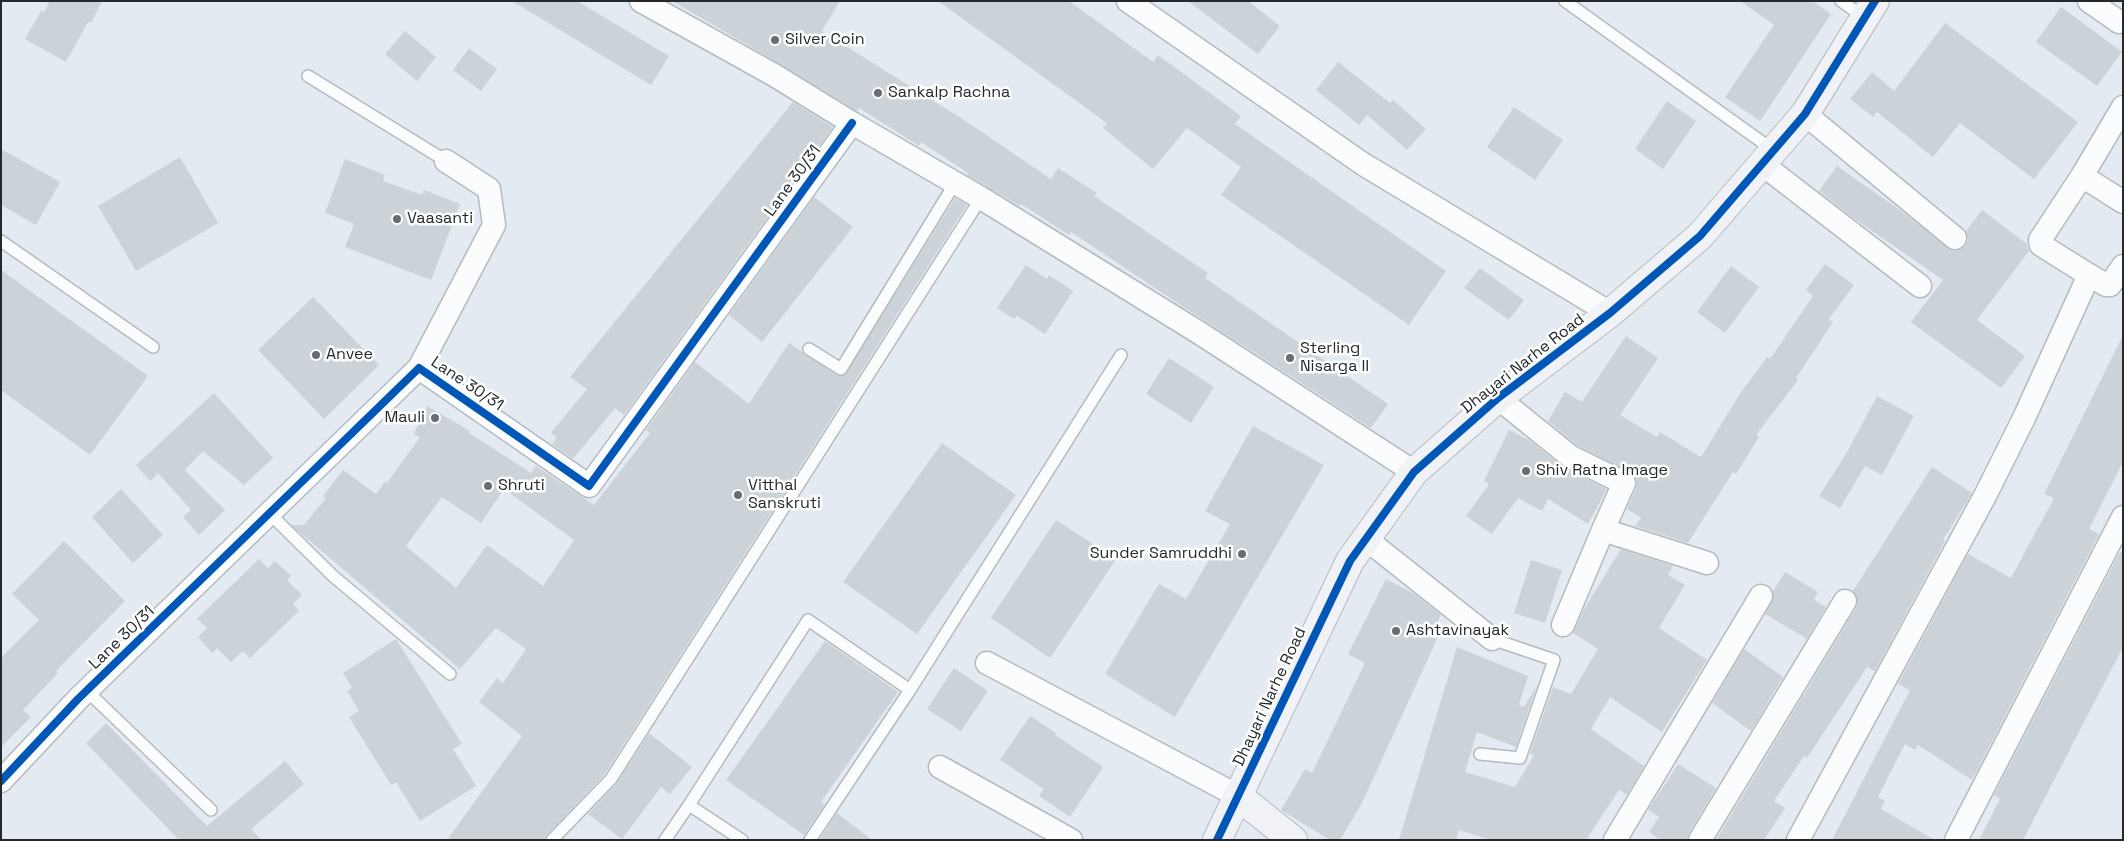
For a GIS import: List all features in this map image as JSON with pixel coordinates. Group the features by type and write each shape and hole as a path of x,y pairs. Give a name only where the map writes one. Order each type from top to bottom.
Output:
{"street":[{"path":"641,1 774,75 852,123 956,182 1198,332 1414,472"},
{"path":"1128,1 1363,164 1610,313"},
{"path":"2090,1 2120,22"},
{"name":"Dhayari Narhe Road","path":"1217,840 1350,561 1414,472 1498,398 1610,313 1700,236 1805,114 1870,9"},
{"path":"2123,107 2040,243 2106,285 2112,283 2123,266"},
{"path":"1805,114 1955,238"},
{"name":"Lane 30/31","path":"1,782 87,691 419,368 589,486 852,123"},
{"path":"1768,157 1920,286"},
{"path":"419,368 494,225 489,189 446,161"},
{"path":"2082,176 2123,202"},
{"path":"1798,840 1986,494 2024,418 2089,275"},
{"path":"1498,398 1571,457 1624,483 1564,625"},
{"path":"1956,840 2123,517"},
{"path":"1603,530 1707,563"},
{"path":"1366,539 1492,639"},
{"path":"1615,840 1761,596"},
{"path":"1700,840 1846,601"},
{"path":"987,663 1238,796 1293,840"},
{"path":"940,767 1071,840"}],"lane":[{"path":"1565,1 1768,157"},
{"path":"1841,1 1870,9"},
{"path":"308,76 446,161"},
{"path":"809,349 841,369 956,182"},
{"path":"552,840 611,779 981,198"},
{"path":"1,241 154,347"},
{"path":"810,840 910,690 1121,355"},
{"path":"269,514 332,576 450,674"},
{"path":"665,840 808,620 910,690"},
{"path":"1480,754 1520,758 1554,660 1492,639"},
{"path":"87,691 211,810"},
{"path":"689,805 742,840"}],"building":[{"path":"46,1 102,1 91,23 88,22 66,62 25,39 41,11 44,12 49,3"},
{"path":"512,1 577,1 669,56 651,85"},
{"path":"672,1 840,1 822,31 967,122 1051,179 1058,168 1097,193 1094,196 1208,273 1205,278 1388,404 1371,428 1071,232 1069,235 1021,204 1020,206 967,175 968,173 921,142 919,146 859,108 857,111"},
{"path":"938,1 1069,1 1153,62 1158,55 1241,116 1235,124 1446,271 1409,325 1221,195 1241,167 1187,128 1153,169 1103,128 1107,123"},
{"path":"1188,1 1248,1 1280,26 1258,54"},
{"path":"1740,1 1812,1 1831,14 1760,121 1725,97 1774,25"},
{"path":"2061,7 2122,52 2097,86 2036,42"},
{"path":"1945,23 2078,122 2034,179 1960,123 1933,157 1877,112 1873,117 1850,99 1872,72 1894,91"},
{"path":"405,31 436,57 417,81 385,54"},
{"path":"469,48 497,69 481,91 453,70"},
{"path":"1338,62 1390,103 1393,100 1426,129 1407,150 1367,115 1359,125 1316,90"},
{"path":"1667,101 1696,121 1663,169 1635,149"},
{"path":"793,102 833,127 624,415 615,408 573,459 552,444 557,438 551,433 587,389 570,377"},
{"path":"1514,107 1563,140 1535,180 1487,147"},
{"path":"1,149 60,182 36,225 1,205"},
{"path":"180,157 218,223 136,271 98,206"},
{"name":"Vaasanti","path":"345,159 385,175 383,181 422,195 424,190 460,204 431,280 345,247 354,224 325,213"},
{"path":"1837,166 1904,213 1952,251 1960,250 1965,246 1968,240 1966,231 1982,210 2027,244 2029,251 1977,320 2025,356 2001,388 1911,322 1943,280 1852,217 1819,191"},
{"path":"814,197 853,227 762,342 729,315"},
{"path":"955,198 967,205 605,774 547,835 545,840 447,840 522,736 479,702 497,678 503,683 526,649 496,628 460,669 291,525 304,525 326,498 323,496 343,470 376,494 385,481 387,483 420,437 414,434 427,406 470,431 469,433 531,473 536,466 594,505 650,433 646,430 695,362 749,404 789,343 837,375 845,375","holes":["504,489 574,540 543,586 487,545 456,588 406,546 442,497 481,523"]},
{"path":"1825,264 1854,285 1829,319 1833,322 1796,378 1798,380 1756,435 1759,437 1736,474 1733,472 1688,543 1635,526 1641,518 1627,509 1636,488 1637,481 1634,475 1578,446 1548,421 1565,392 1582,402 1626,336 1658,358 1620,415 1657,437 1660,432 1701,457 1741,392 1767,357 1770,359 1813,296 1806,290"},
{"path":"1026,265 1047,279 1049,275 1073,291 1045,334 1017,316 1014,319 997,308"},
{"path":"1731,266 1759,287 1725,333 1697,312"},
{"path":"1480,268 1524,300 1509,320 1464,288"},
{"path":"1,270 148,376 90,455 1,390"},
{"name":"Anvee","path":"313,297 379,365 324,419 258,350"},
{"path":"2123,335 2123,462 2089,529 2099,534 1972,780 1918,745 1915,750 1905,744 1878,797 1885,801 1881,809 1935,840 1832,840 1910,690 1898,684 1968,554 2011,578 2054,498 2044,494"},
{"path":"1169,358 1214,387 1191,423 1146,394"},
{"path":"214,393 273,458 244,485 203,451 185,470 225,510 199,535 183,517 191,510 158,473 150,481 136,465"},
{"path":"1877,396 1914,416 1882,475 1865,466 1840,508 1819,496 1846,454"},
{"name":"Sunder Samruddhi","path":"1253,426 1324,465 1175,717 1105,674 1159,584 1186,599 1230,524 1205,511"},
{"path":"1509,430 1529,440 1565,469 1607,489 1588,524 1548,499 1542,511 1518,498 1492,534 1466,516 1489,484 1484,481"},
{"path":"942,443 1016,495 917,634 843,582"},
{"path":"1932,467 1972,493 1943,540 1945,541 1875,671 1867,667 1807,758 1804,756 1774,801 1785,808 1764,840 1716,840 1856,608 1858,601 1853,591"},
{"path":"121,489 163,535 133,563 92,517"},
{"path":"1056,520 1116,559 1050,658 991,618"},
{"path":"64,541 125,601 56,671 58,673 23,710 31,717 1,747 1,658 39,620 12,594"},
{"path":"1621,549 1673,566 1668,575 1685,585 1659,628 1707,660 1662,732 1610,697 1591,729 1644,766 1627,795 1619,790 1586,840 1491,840 1459,830 1456,840 1399,840 1457,647 1528,676 1519,705 1524,707 1537,685 1516,747 1477,732 1465,772 1515,787 1534,755 1530,753 1553,687 1571,694 1598,649 1573,633 1583,611"},
{"path":"2120,552 2123,553 2123,647 2023,840 1979,840 2000,799 1994,795"},
{"path":"259,559 268,568 275,561 291,576 287,580 302,595 293,604 299,611 250,658 243,651 231,662 217,648 212,653 198,637 207,628 197,619"},
{"path":"1531,560 1562,570 1545,623 1514,613"},
{"path":"1785,572 1818,592 1814,600 1826,607 1807,639 1765,614 1772,602 1773,591"},
{"path":"1386,579 1413,593 1441,615 1430,636 1437,639 1362,803 1340,840 1330,840 1281,810 1305,769 1312,773 1365,663 1348,654"},
{"path":"396,639 462,744 453,749 476,786 420,821 396,782 391,785 349,717 359,711 347,691 352,688 343,673"},
{"path":"825,641 898,692 821,802 825,804 804,835 726,780"},
{"path":"1744,649 1783,677 1751,731 1712,703"},
{"path":"954,668 988,691 961,731 927,709"},
{"path":"1030,716 1103,767 1070,817 1039,796 1044,789 1000,760"},
{"path":"106,723 207,826 285,761 304,784 251,829 262,840 179,840 86,743"},
{"path":"649,733 692,767 670,794 661,787 622,839 588,814 617,783"},
{"path":"1678,764 1716,788 1689,833 1687,840 1660,840 1649,832 1659,817 1648,810"},
{"path":"837,813 872,840 819,840"}],"cycle path":[{"path":"1217,840 1350,561 1414,472 1498,398 1610,313 1700,236 1805,114 1875,1"},
{"path":"1,781 78,699 419,368 589,486 852,123"}],"place":[{"name":"Silver Coin","path":"775,40"},
{"name":"Sankalp Rachna","path":"878,93"},
{"name":"Vaasanti","path":"397,219"},
{"name":"Anvee","path":"316,355"},
{"name":"Sterling Nisarga II","path":"1290,358"},
{"name":"Mauli","path":"435,418"},
{"name":"Shiv Ratna Image","path":"1526,471"},
{"name":"Shruti","path":"488,486"},
{"name":"Vitthal Sanskruti","path":"738,495"},
{"name":"Sunder Samruddhi","path":"1242,554"},
{"name":"Ashtavinayak","path":"1396,631"}]}
